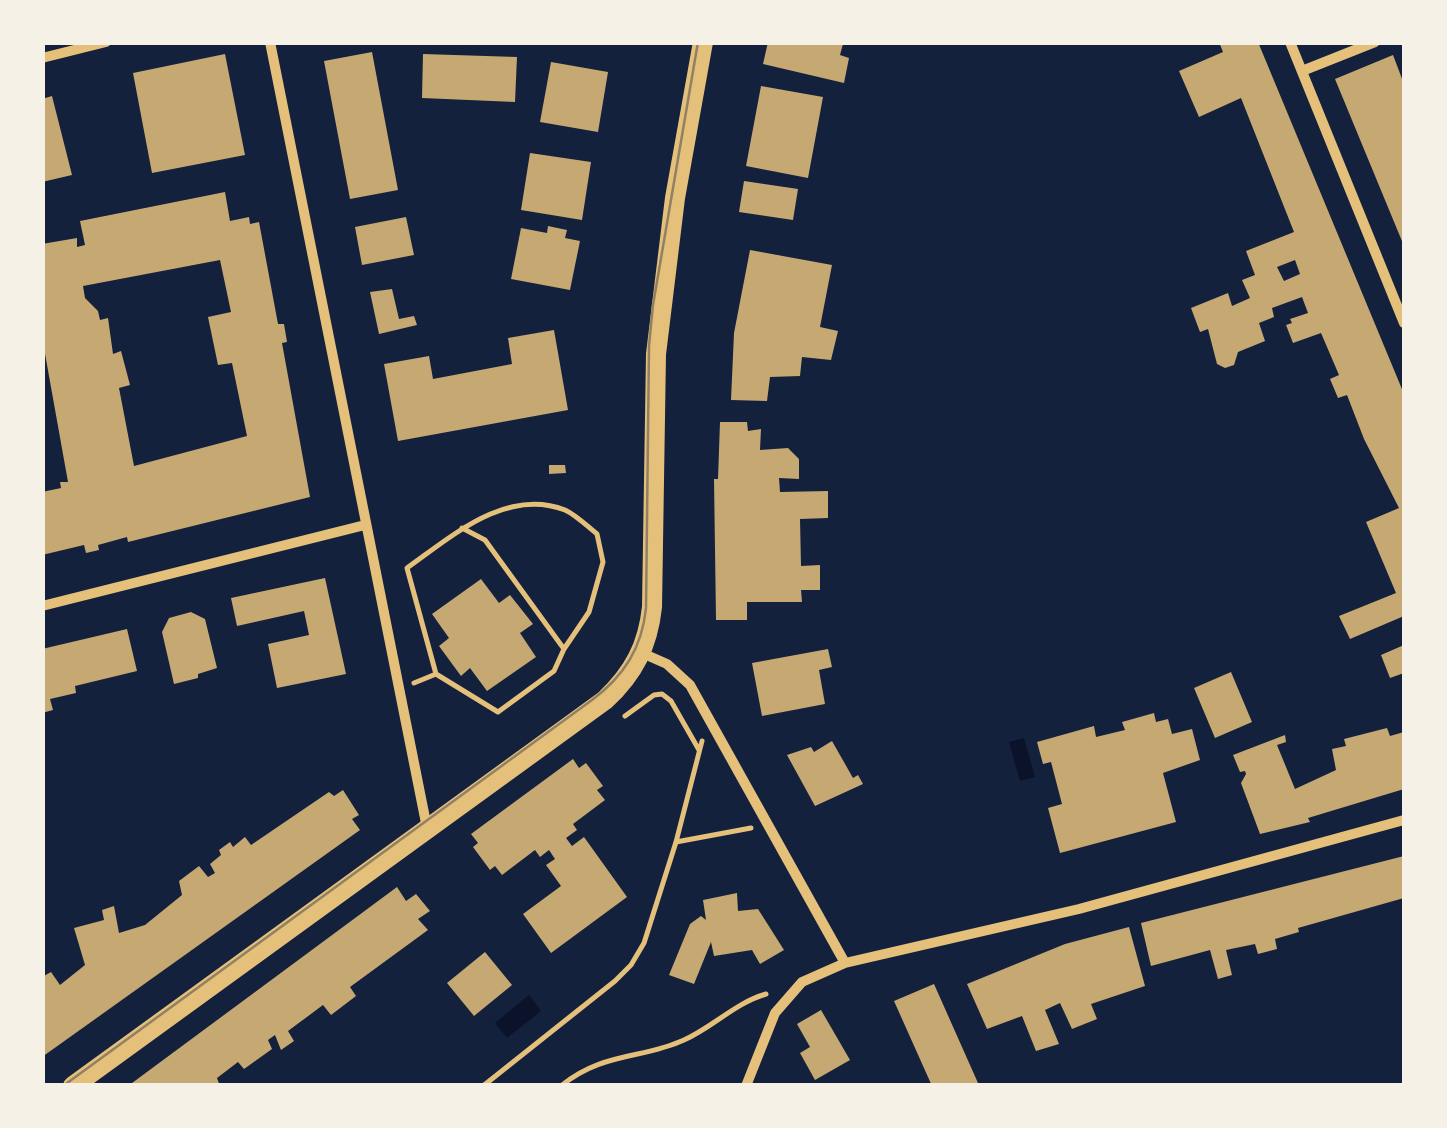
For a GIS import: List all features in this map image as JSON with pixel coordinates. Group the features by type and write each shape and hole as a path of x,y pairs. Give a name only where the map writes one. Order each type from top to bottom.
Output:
{"main road":[{"path":"73,1086 606,700 642,654 652,607 656,354 675,198 703,42"}],"street":[{"path":"42,58 106,42"},
{"path":"270,42 428,829"},
{"path":"1290,42 1404,322"},
{"path":"1302,71 1375,42"},
{"path":"42,606 365,525"},
{"path":"642,654 679,673 708,716 846,963"},
{"path":"746,1086 775,1013 802,982 846,963 1079,908 1404,820"}],"path":[{"path":"534,504 566,510 597,534 603,562 589,612 554,670 498,712 436,674 407,568 462,528 486,514 534,504"},
{"path":"462,528 485,540 564,649"},
{"path":"399,689 436,674"},
{"path":"483,1086 615,980 644,943 676,842 708,716"},
{"path":"676,842 769,825"},
{"path":"561,1086 612,1058 683,1041 751,998 802,982"}],"water":[{"path":"1024,738 1035,777 1020,781 1009,742"},
{"path":"529,995 541,1011 507,1038 495,1023"}],"building":[{"path":"768,42 843,44 840,55 849,58 844,83 763,64"},
{"path":"1219,42 1258,42 1404,394 1404,616 1350,639 1339,616 1396,593 1366,522 1399,508 1347,395 1338,398 1330,379 1339,375 1321,333 1293,343 1286,325 1292,323 1290,319 1308,313 1302,297 1272,308 1274,317 1259,323 1265,341 1238,352 1234,365 1225,368 1217,364 1208,329 1200,332 1191,308 1228,293 1232,306 1250,298 1242,280 1255,275 1246,251 1294,232 1241,98 1199,117 1179,71 1223,52","holes":["1295,260 1300,274 1284,281 1277,267"]},
{"path":"372,52 398,190 350,199 324,61"},
{"path":"225,54 245,155 152,173 133,73"},
{"path":"423,54 517,57 515,102 422,98"},
{"path":"1393,55 1404,84 1404,246 1335,79"},
{"path":"551,62 608,72 598,132 540,122"},
{"path":"761,86 823,97 808,178 746,166"},
{"path":"52,96 72,175 42,182 42,99"},
{"path":"530,153 591,162 582,220 521,210"},
{"path":"744,181 798,189 793,220 739,212"},
{"path":"225,192 230,221 249,217 250,224 259,222 278,324 284,324 287,342 282,343 310,497 128,542 127,537 98,545 99,550 86,553 84,545 42,555 42,492 61,488 60,482 68,482 42,337 42,244 77,238 77,247 85,245 80,221","holes":["220,260 231,312 208,317 218,365 232,363 247,436 134,466 119,388 130,385 121,351 113,354 108,318 100,320 98,311 85,298 83,286"]},
{"path":"406,217 414,255 362,265 355,227"},
{"path":"548,226 567,230 565,238 580,241 570,290 511,279 521,228 547,233"},
{"path":"750,250 832,265 820,327 838,331 831,360 802,357 800,376 770,377 767,401 731,400 734,333"},
{"path":"392,289 399,319 414,316 417,325 379,334 370,292"},
{"path":"554,330 568,410 398,441 384,364 429,356 433,379 512,364 508,338"},
{"path":"720,422 747,422 748,431 761,429 760,450 788,448 799,459 799,479 779,478 780,492 828,491 828,518 800,519 801,566 820,565 820,590 801,590 802,602 747,602 747,620 716,620 714,479 718,479"},
{"path":"549,465 565,465 566,473 549,474"},
{"path":"325,578 346,674 277,688 268,644 309,635 304,611 237,626 231,598"},
{"path":"481,579 499,603 510,595 533,624 520,633 536,657 487,691 470,668 461,676 439,646 449,638 432,614"},
{"path":"191,612 205,619 217,668 174,684 162,632 169,618"},
{"path":"127,629 137,671 75,686 76,693 50,699 53,710 42,713 42,649"},
{"path":"1404,645 1404,673 1390,678 1381,655"},
{"path":"828,649 832,667 819,670 825,704 762,716 752,663"},
{"path":"1231,672 1252,722 1215,738 1194,688"},
{"path":"1154,713 1156,722 1168,719 1172,734 1192,729 1200,760 1163,773 1176,822 1060,853 1048,808 1062,804 1051,762 1043,764 1037,742 1094,726 1096,737 1125,730 1122,722"},
{"path":"1387,728 1390,736 1404,732 1404,789 1308,818 1310,822 1260,834 1241,783 1245,771 1240,772 1233,755 1285,735 1286,742 1277,745 1295,789 1336,770 1332,749 1346,746 1344,739"},
{"path":"832,741 853,778 858,775 863,784 815,806 787,755 811,747 814,752"},
{"path":"573,759 579,768 586,763 603,786 597,790 605,800 573,824 577,830 566,838 572,846 584,837 627,897 551,953 523,914 561,886 546,865 555,859 549,850 540,857 535,850 502,875 495,866 490,870 473,847 478,843 471,834"},
{"path":"343,790 359,815 352,819 360,830 42,1057 42,977 51,972 60,985 85,965 74,928 104,920 102,910 114,906 119,933 145,925 182,895 179,881 199,866 208,877 215,873 210,864 230,842 233,847 245,837 251,845 329,792 334,796"},
{"path":"1404,856 1404,898 1298,928 1299,932 1275,939 1277,949 1258,954 1255,944 1226,950 1232,975 1218,979 1210,950 1151,966 1141,923"},
{"path":"397,887 406,901 416,894 430,911 418,919 428,930 350,987 356,996 331,1015 323,1005 288,1031 294,1041 281,1050 275,1035 268,1040 272,1049 244,1069 238,1062 217,1078 220,1086 128,1086"},
{"path":"737,893 738,911 758,909 784,950 760,964 752,950 714,956 711,942 694,984 669,975 690,924 701,916 706,920 703,900"},
{"path":"1129,927 1145,986 1091,1004 1097,1019 1072,1029 1060,1003 1045,1010 1059,1044 1036,1051 1022,1016 987,1029 967,984 1065,944"},
{"path":"485,952 512,985 474,1016 447,983"},
{"path":"934,984 978,1083 973,1086 932,1086 894,1001"},
{"path":"821,1010 850,1060 815,1080 800,1053 810,1047 797,1024"}],"tram line":[{"path":"63,1086 592,700 630,660 646,608 649,346 653,305 698,42"}]}
